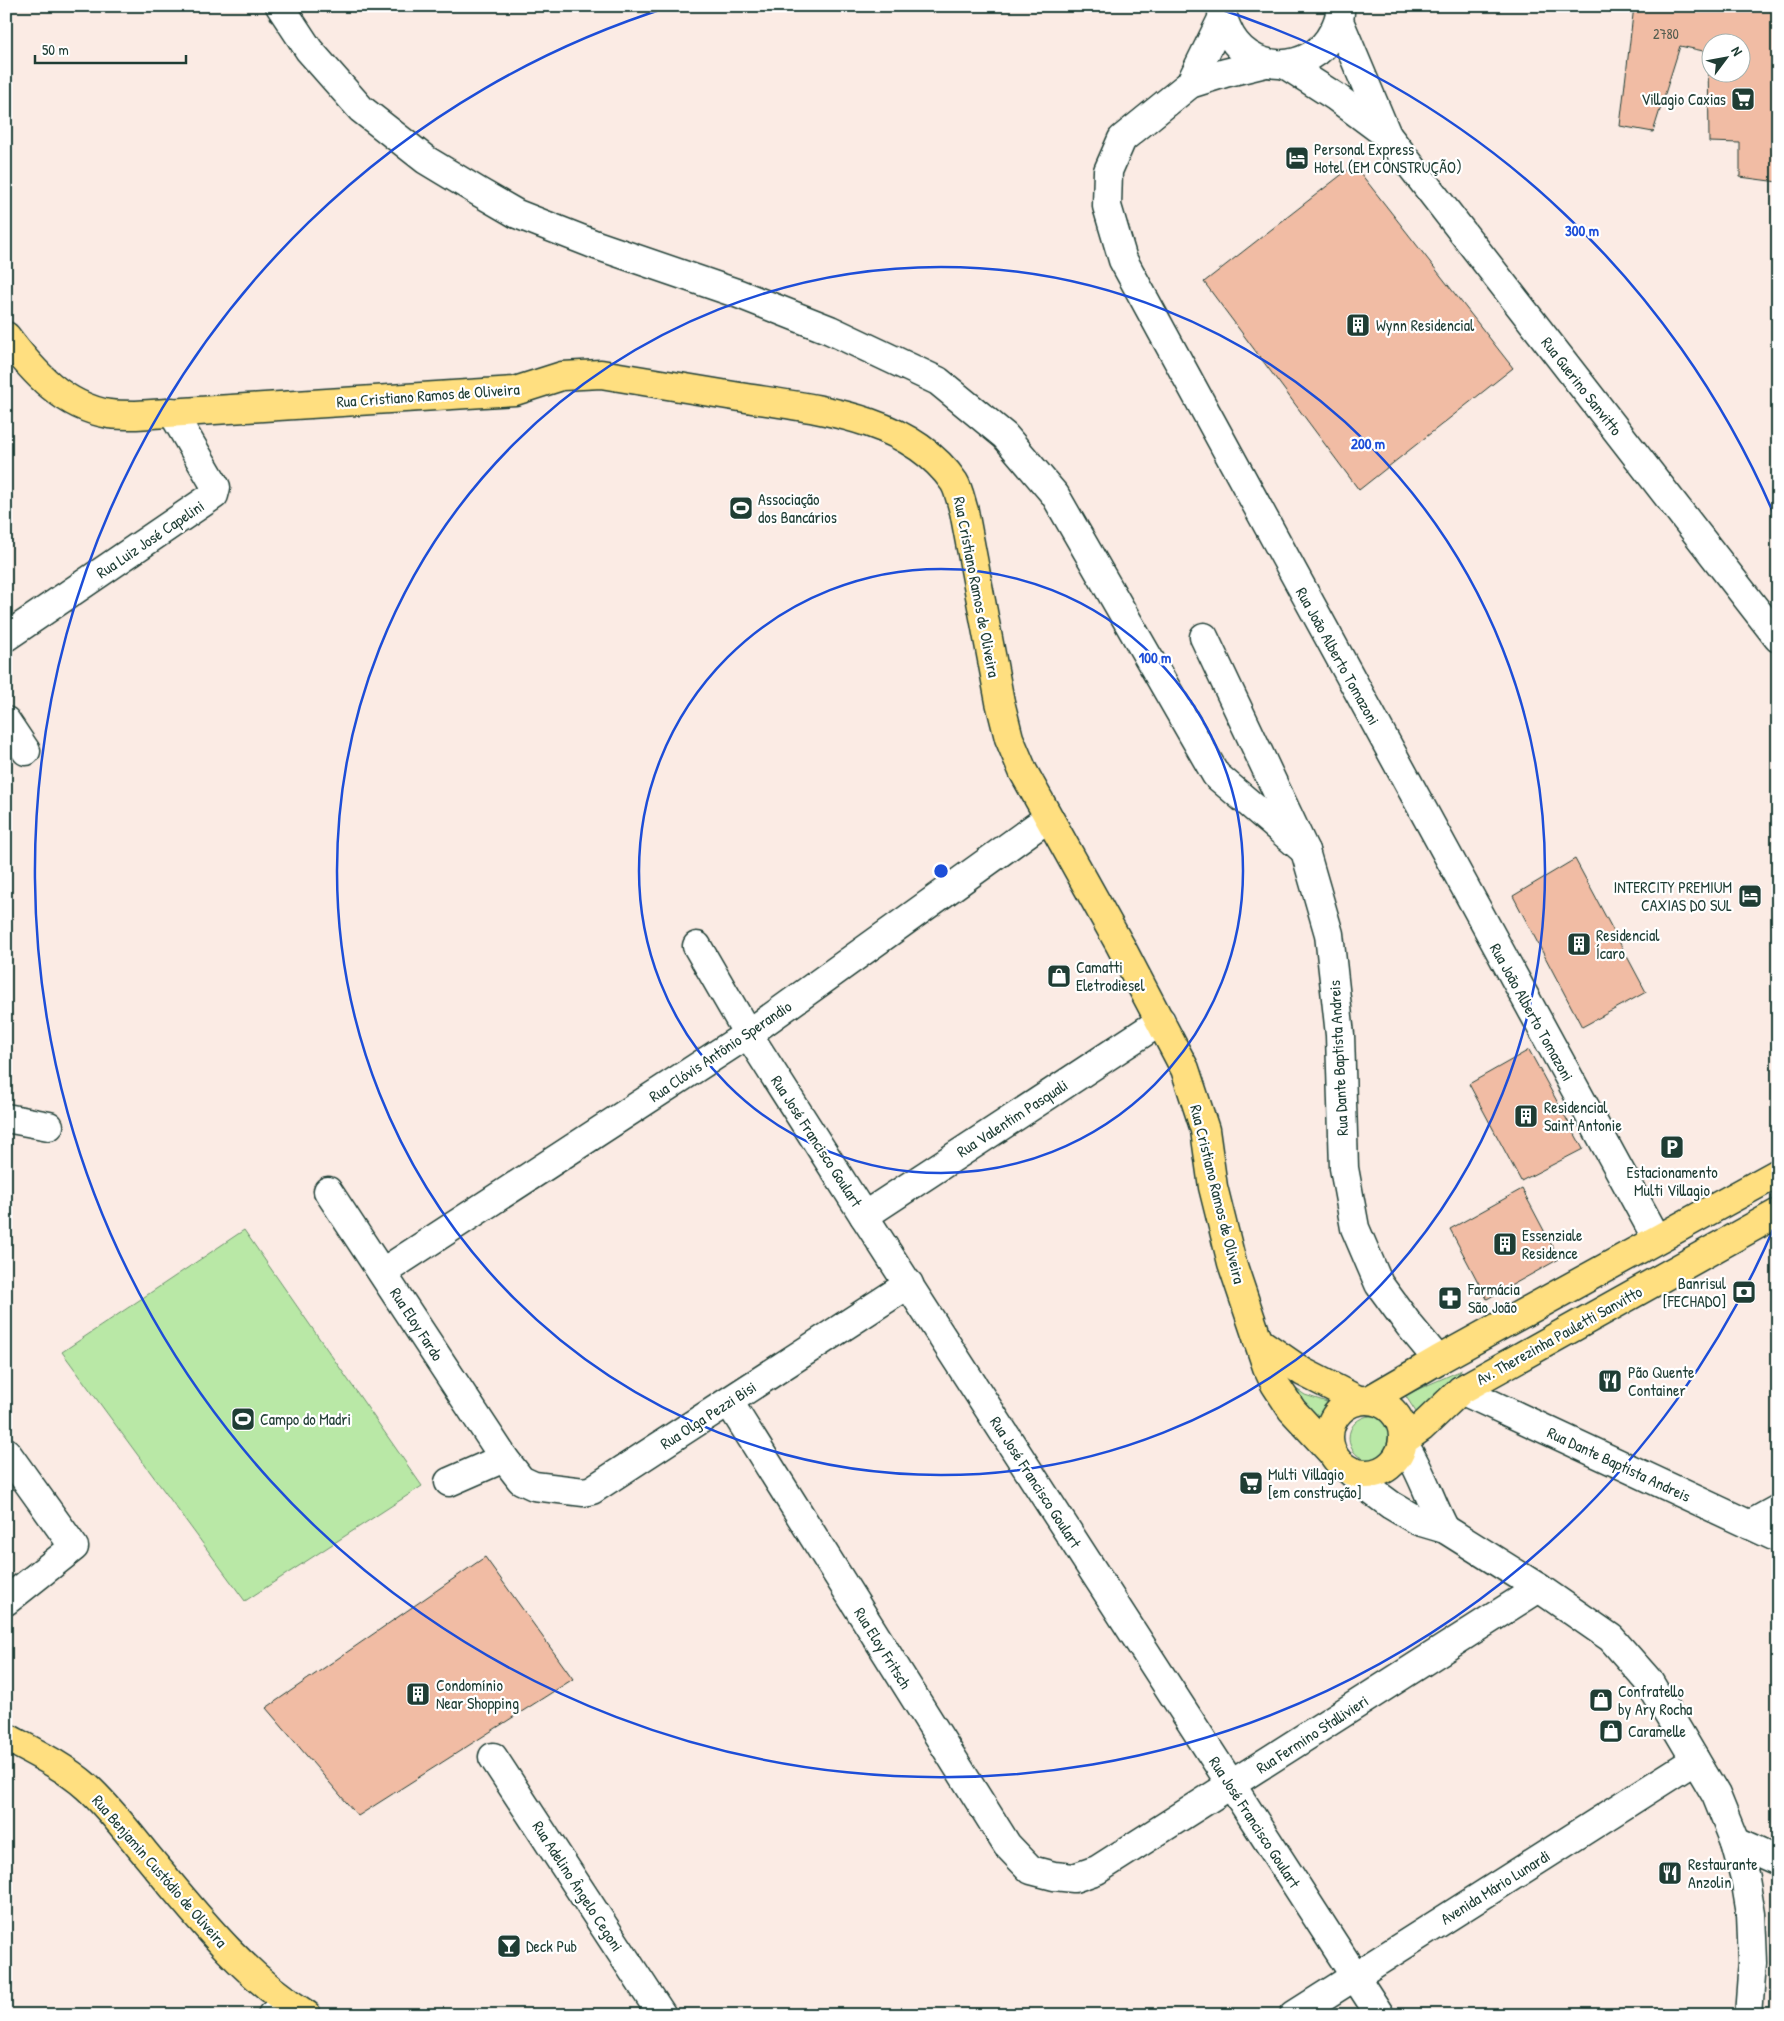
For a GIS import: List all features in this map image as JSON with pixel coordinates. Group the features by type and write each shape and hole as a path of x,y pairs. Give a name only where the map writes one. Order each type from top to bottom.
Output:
{"main road":[{"name":"Rua Cristiano Ramos de Oliveira","path":"6,336 28,365 54,389 80,406 109,414 136,415 514,391 562,376 601,374 833,412 881,426 934,460 955,484 964,511 1000,702 1009,738 1023,771 1160,1020 1185,1070 1206,1130 1215,1197 1232,1263 1258,1341 1275,1384 1292,1410 1341,1462"},
{"path":"1258,1341 1303,1372 1364,1400 1381,1403 1391,1409 1398,1418 1402,1429 1403,1442 1398,1456 1389,1467 1377,1473 1363,1474 1341,1462 1329,1443 1332,1421 1338,1411 1348,1404 1364,1400 1438,1360 1778,1173"},
{"name":"Av. Therezinha Pauletti Sanvitto","path":"1403,1442 1421,1428 1461,1390 1778,1213"},
{"path":"1605,1268 1624,1299"},
{"name":"Rua Benjamin Custódio de Oliveira","path":"6,1737 58,1765 86,1786 108,1809 211,1932 289,2011"}],"street":[{"path":"280,6 309,50 361,109 426,160 501,206 596,246 739,294 830,330 938,381 1006,436 1055,495 1216,775 1305,851"},
{"name":"Rua Guerino Sanvitto","path":"1221,10 1231,38 1246,54 1276,64 1336,97 1387,135 1778,638"},
{"name":"Rua João Alberto Tomazoni","path":"1190,84 1221,10"},
{"name":"Rua Guerino Sanvitto","path":"1341,12 1387,135"},
{"name":"Rua João Alberto Tomazoni","path":"1341,12 1328,43 1309,58 1225,73 1190,84 1122,139 1108,171 1107,206 1123,260 1656,1239"},
{"name":"Rua Luiz José Capelini","path":"6,636 214,495 216,487 172,412"},
{"name":"Rua Dante Baptista Andreis","path":"1204,637 1305,851 1328,934 1340,1035 1344,1168 1355,1228 1379,1284 1438,1360"},
{"path":"6,722 26,751"},
{"name":"Rua Clóvis Antônio Sperandio","path":"383,1272 748,1034 1048,818"},
{"name":"Rua José Francisco Goulart","path":"697,946 748,1034 864,1216 1380,2015"},
{"name":"Rua Valentim Pasquali","path":"864,1216 1160,1020"},
{"path":"6,1118 49,1126"},
{"name":"Rua Eloy Fardo","path":"328,1191 504,1458"},
{"name":"Rua Olga Pezzi Bisi","path":"504,1458 521,1480 534,1486 584,1492 592,1490 908,1284"},
{"name":"Rua Dante Baptista Andreis","path":"1461,1390 1778,1538"},
{"name":"Rua Eloy Fritsch","path":"729,1402 1007,1845 1031,1870 1054,1876"},
{"path":"1403,1442 1412,1457 1444,1529"},
{"path":"6,1452 74,1547 6,1600"},
{"path":"449,1482 504,1458"},
{"name":"Rua Cristiano Ramos de Oliveira","path":"1341,1462 1372,1491 1391,1505 1418,1521 1444,1529 1539,1588 1611,1638 1648,1680 1716,1795 1735,1842 1745,1878 1751,1914 1753,1962 1745,2012"},
{"path":"1749,1525 1778,1509"},
{"name":"Rua Fermino Stallivieri","path":"1054,1876 1074,1878 1097,1870 1539,1588"},
{"name":"Rua Adelino Ângelo Cegoni","path":"493,1757 662,2015"},
{"name":"Avenida Mário Lunardi","path":"1294,2015 1696,1760"},
{"path":"1735,1842 1778,1861"}],"green space":[{"name":"Campo do Madri","path":"244,1230 422,1486 245,1601 62,1352"},
{"path":"1462,1370 1418,1415 1405,1395"},
{"path":"1280,1378 1305,1395 1327,1402 1317,1426"},
{"path":"1371,1416 1383,1420 1389,1426 1393,1438 1389,1450 1383,1456 1371,1460 1359,1456 1353,1450 1349,1438 1353,1426 1359,1420"}],"building":[{"name":"Villagio Caxias","path":"1634,6 1778,6 1778,182 1740,177 1740,143 1709,142 1708,82 1752,82 1752,32 1702,32 1702,51 1680,46 1653,132 1620,126"},
{"name":"Wynn Residencial","path":"1354,165 1513,368 1359,490 1204,282"},
{"name":"Residencial Ícaro","path":"1575,859 1646,992 1582,1027 1513,896"},
{"name":"Residencial Saint Antonie","path":"1529,1050 1583,1149 1521,1181 1469,1084"},
{"name":"Essenziale Residence","path":"1522,1189 1559,1259 1487,1299 1450,1229"},
{"name":"Condomínio Near Shopping","path":"485,1557 573,1679 358,1816 266,1708"}],"place":[{"name":"Villagio Caxias","path":"1743,99"},
{"name":"Personal Express Hotel (EM CONSTRUÇÃO)","path":"1297,158"},
{"name":"Wynn Residencial","path":"1358,325"},
{"name":"Associação dos Bancários","path":"741,508"},
{"name":"INTERCITY PREMIUM CAXIAS DO SUL","path":"1750,896"},
{"name":"Residencial Ícaro","path":"1579,944"},
{"name":"Camatti Eletrodiesel","path":"1059,976"},
{"name":"Residencial Saint Antonie","path":"1526,1116"},
{"name":"Estacionamento Multi Villagio","path":"1672,1147"},
{"name":"Essenziale Residence","path":"1505,1244"},
{"name":"Banrisul [FECHADO]","path":"1744,1292"},
{"name":"Farmácia São João","path":"1450,1298"},
{"name":"Pão Quente Container","path":"1610,1381"},
{"name":"Campo do Madri","path":"243,1419"},
{"name":"Multi Villagio [em construção]","path":"1251,1483"},
{"name":"Condomínio Near Shopping","path":"418,1694"},
{"name":"Confratello by Ary Rocha","path":"1601,1700"},
{"name":"Caramelle","path":"1611,1731"},
{"name":"Restaurante Anzolin","path":"1670,1873"},
{"name":"Deck Pub","path":"509,1946"}]}
